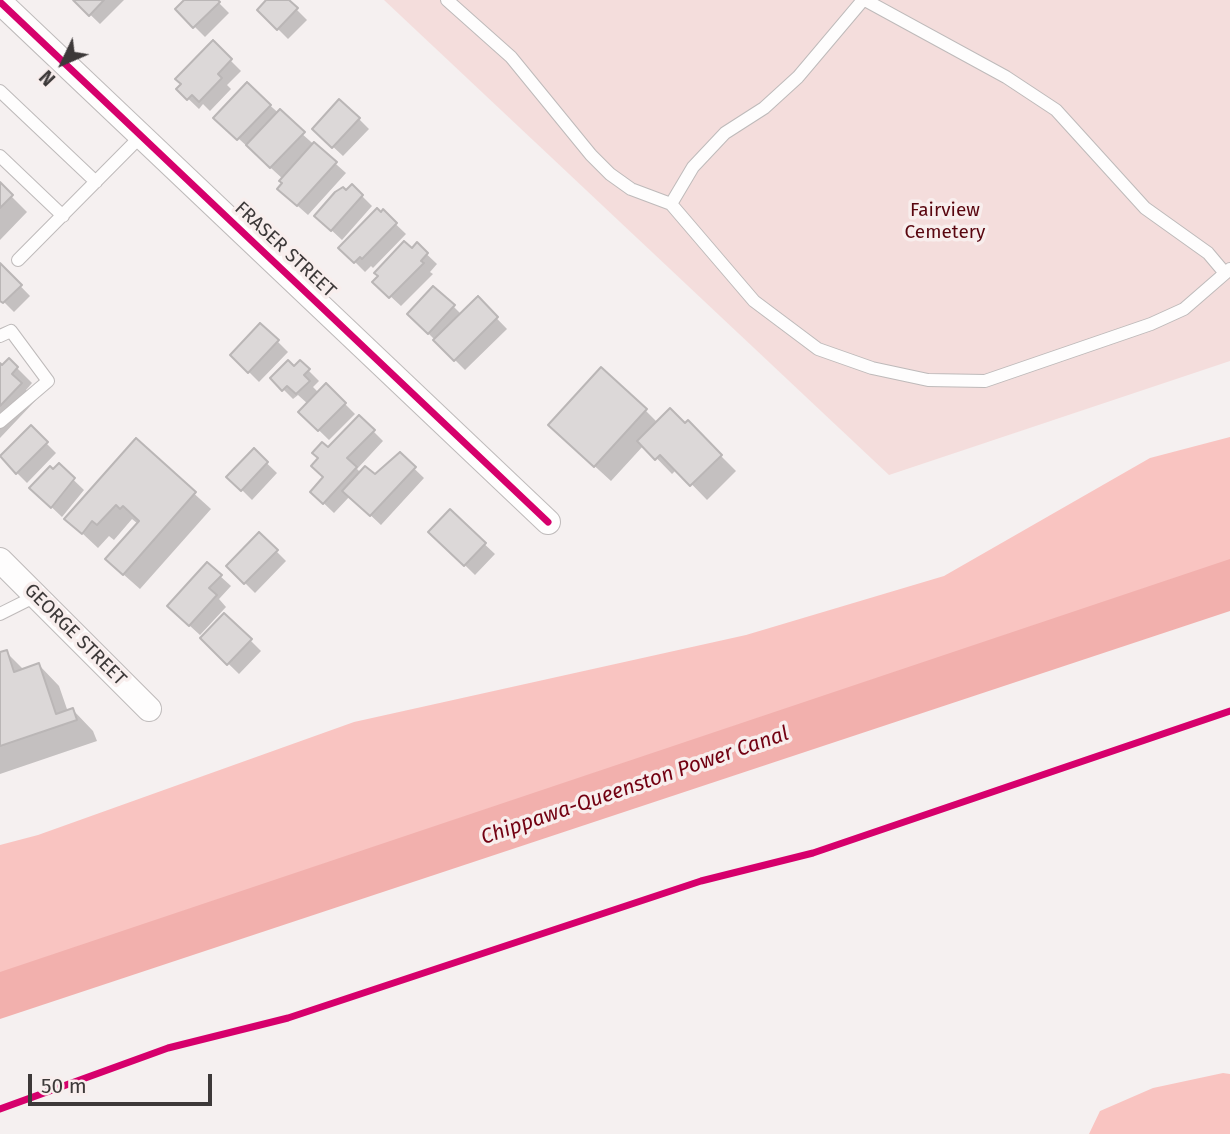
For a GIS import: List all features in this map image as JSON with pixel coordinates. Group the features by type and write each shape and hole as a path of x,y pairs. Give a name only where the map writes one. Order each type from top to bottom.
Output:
{"street":[{"name":"FRASER STREET","path":"0,2 548,522"},
{"name":"GEORGE STREET","path":"0,560 149,709"}],"lane":[{"path":"447,0 511,57 591,155 610,174 631,189 671,204 754,301 818,349 861,364 928,380 985,381 1115,337 1184,309 1227,270 1208,253 1145,208 1056,110 1006,77 864,0 798,77 764,108 725,133 693,167 671,204"},
{"path":"0,91 96,183"},
{"path":"18,260 141,136"},
{"path":"0,156 63,216"},
{"path":"0,336 11,331 48,381 0,422"},
{"path":"0,614 36,596"}],"green space":[{"name":"Fairview Cemetery","path":"384,0 1230,0 1230,361 889,475"}],"shaded area":[{"path":"1230,437 1230,568 0,974 0,845 38,835 354,722 746,635 944,576 1150,458"},
{"path":"1223,1073 1230,1074 1230,1134 1089,1134 1100,1111 1153,1088"}],"water":[{"name":"Chippawa-Queenston Power Canal","path":"1230,559 1230,611 0,1019 0,972"}],"building":[{"path":"73,0 104,0 89,16"},
{"path":"184,0 220,2 193,28 175,9"},
{"path":"266,0 289,0 298,8 277,30 257,10"},
{"path":"213,40 232,59 218,74 222,78 199,102 192,95 187,100 176,89 181,84 175,79"},
{"path":"247,82 271,105 237,140 213,118"},
{"path":"339,99 360,118 332,148 312,129"},
{"path":"280,109 305,132 270,168 246,145"},
{"path":"314,142 337,162 297,206 277,189 282,183 279,181"},
{"path":"0,182 13,195 0,208"},
{"path":"352,184 363,195 331,231 314,216 335,192 343,187 346,190"},
{"path":"377,208 381,212 383,209 397,223 362,259 360,257 354,263 338,248"},
{"path":"404,241 412,248 417,242 428,253 421,261 424,263 389,298 372,282 378,276 374,273"},
{"path":"0,263 22,285 3,303 0,301"},
{"path":"433,286 455,305 428,334 407,314"},
{"path":"478,296 498,317 454,361 433,340"},
{"path":"260,323 279,340 248,373 230,355"},
{"path":"9,358 18,367 12,374 22,383 0,406 0,363 2,365"},
{"path":"288,360 294,366 300,360 310,369 304,375 310,381 296,394 287,386 282,391 270,378"},
{"path":"601,367 647,409 594,467 548,425"},
{"path":"326,383 346,403 318,431 298,412"},
{"path":"670,408 685,423 688,420 722,455 690,486 660,455 655,460 637,441"},
{"path":"359,415 375,430 347,458 357,467 323,504 310,492 323,477 311,466 318,458 312,453 322,442 328,447"},
{"path":"31,425 48,442 16,474 0,456"},
{"path":"136,438 196,492 123,575 105,559 139,521 123,506 120,509 116,505 97,525 92,521 82,534 64,519"},
{"path":"254,448 268,462 241,491 226,477"},
{"path":"400,452 416,467 370,516 342,491 365,466 375,474"},
{"path":"59,463 75,478 51,508 29,488 50,466 53,469"},
{"path":"450,509 486,543 464,566 428,532"},
{"path":"259,532 278,550 244,584 226,566"},
{"path":"207,562 222,575 209,588 217,595 189,626 167,606"},
{"path":"224,613 252,639 227,665 200,638"},
{"path":"7,650 14,672 39,663 56,714 73,708 77,720 0,746 0,652"}],"cycle path":[{"path":"0,2 548,522"},
{"path":"0,1109 168,1048 288,1018 701,881 813,853 1230,711"}]}
